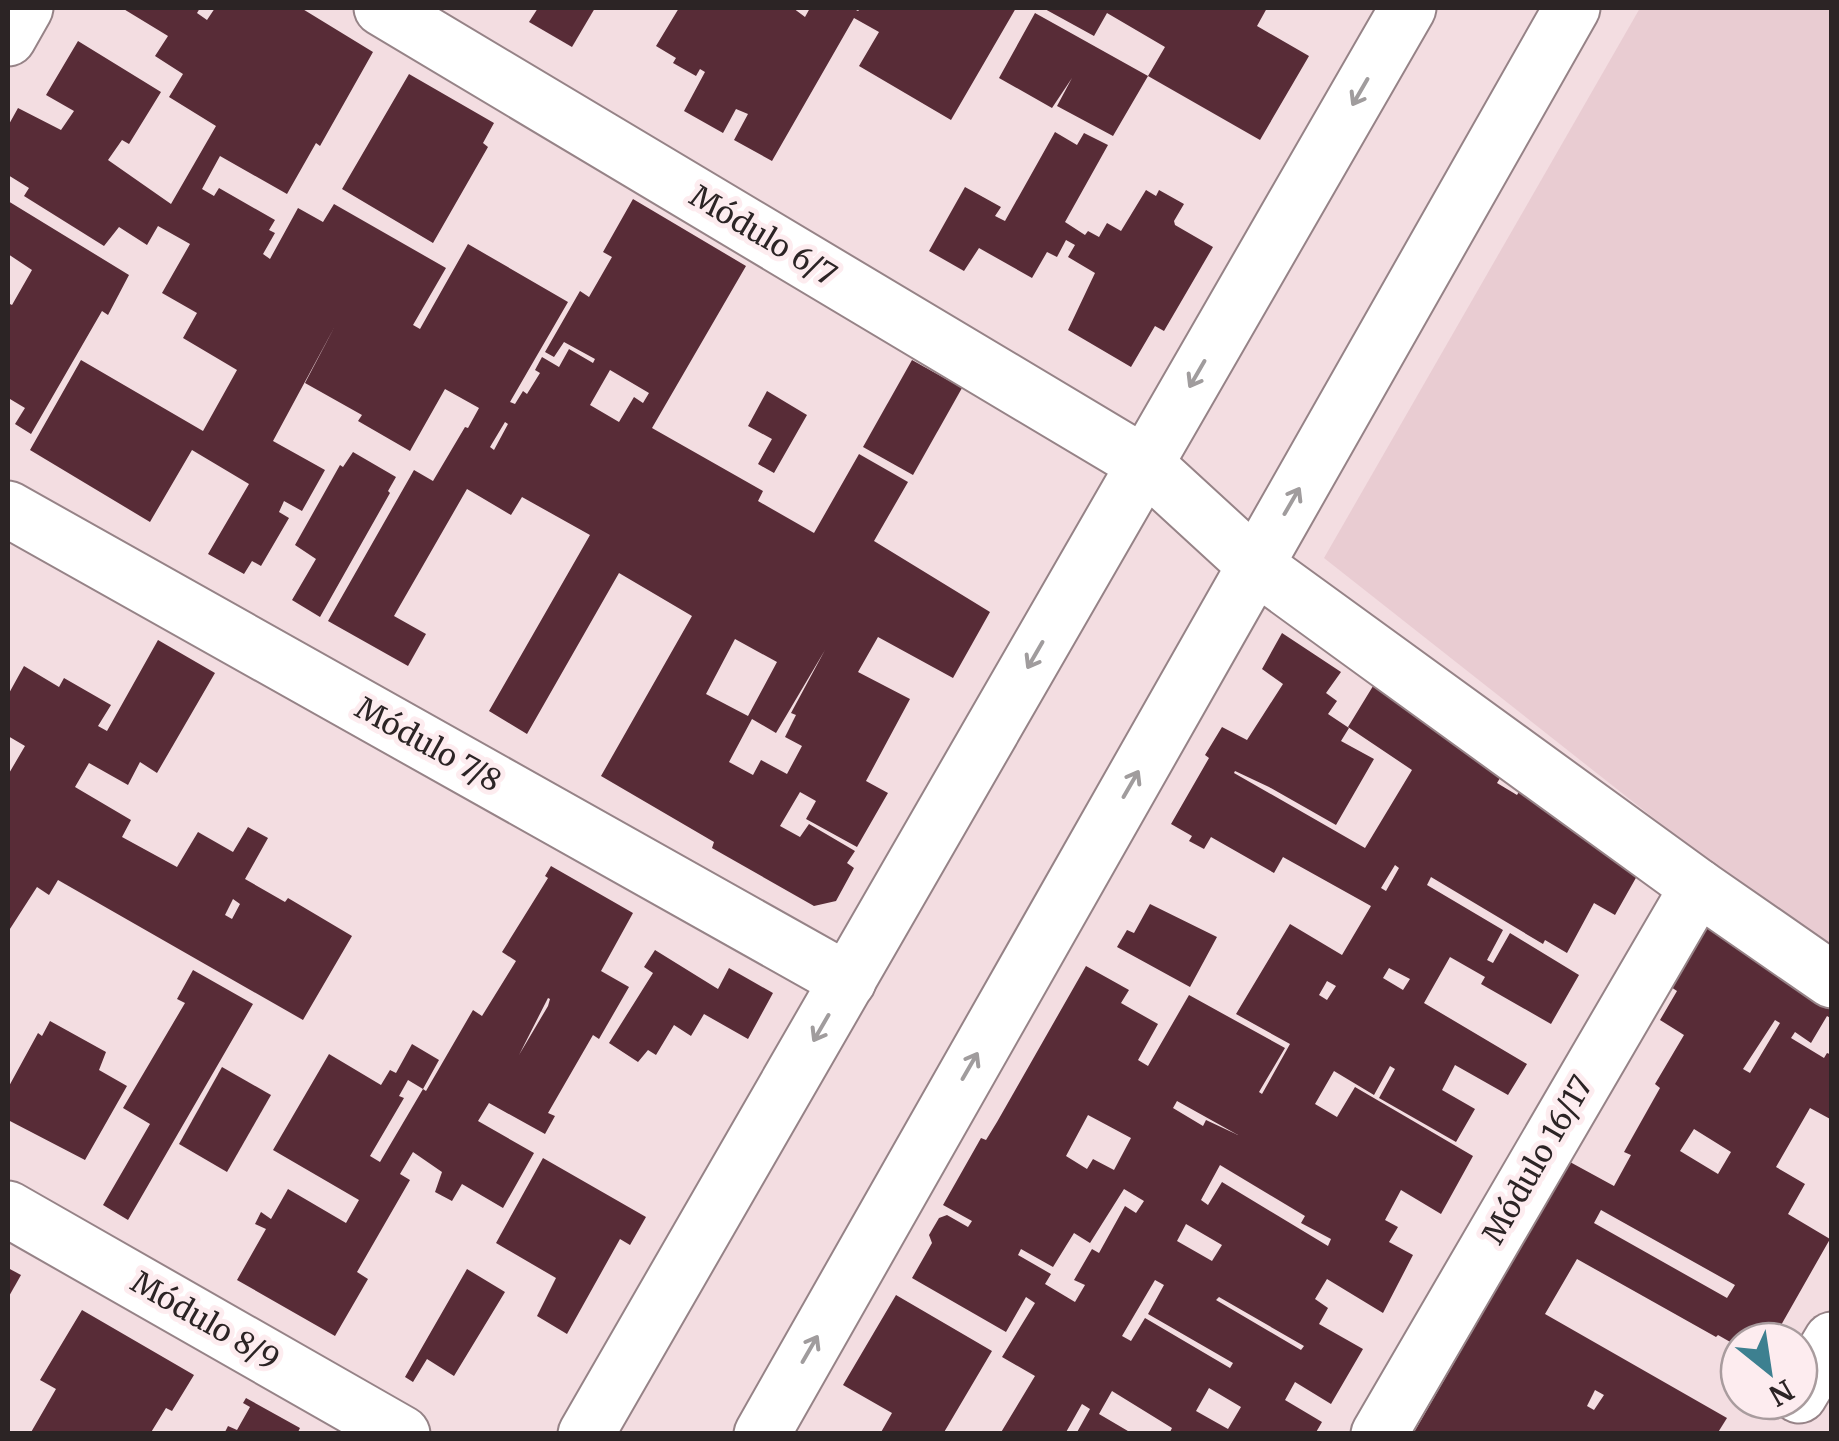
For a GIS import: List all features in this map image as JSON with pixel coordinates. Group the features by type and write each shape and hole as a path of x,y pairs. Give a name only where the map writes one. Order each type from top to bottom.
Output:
{"street":[{"path":"8,38 25,8"},
{"name":"Módulo 6/7","path":"382,8 1145,464 1255,565 1698,888 1832,980"},
{"path":"586,1434 1408,8"},
{"path":"762,1434 1572,8"},
{"name":"Módulo 7/8","path":"8,509 848,981"},
{"name":"Módulo 16/17","path":"1379,1434 1698,888"},
{"name":"Módulo 8/9","path":"8,1209 402,1434"},
{"path":"1819,1362 1832,1340"}],"shaded area":[{"path":"1640,8 1831,8 1831,958 1324,558"}],"building":[{"path":"122,8 200,8 197,13 207,20 215,8 301,8 373,52 320,146 316,143 287,194 220,156 202,189 214,196 219,188 275,220 269,230 275,233 263,254 270,259 298,208 323,222 334,204 446,268 413,325 420,329 468,244 568,302 510,402 515,404 523,391 527,394 540,373 535,370 542,357 559,367 569,349 593,363 595,359 564,342 554,357 545,352 580,291 589,297 612,257 603,252 633,199 746,266 652,428 763,491 758,501 814,533 859,454 908,482 874,541 990,612 953,678 878,637 858,672 910,699 866,781 888,793 857,847 806,819 816,801 800,792 780,826 800,837 809,824 855,851 847,863 854,868 836,901 814,906 712,848 714,842 601,776 692,616 619,573 527,734 489,711 590,535 522,497 511,515 467,489 394,616 426,634 408,666 328,621 414,470 433,481 479,408 445,389 410,451 358,421 362,415 305,383 335,326 273,441 325,470 302,511 284,501 279,512 289,518 261,566 252,561 244,574 208,554 249,484 192,450 150,522 30,450 81,360 203,431 237,370 183,338 197,313 162,293 190,244 158,226 147,245 119,227 104,246 24,196 29,188 8,175 8,126 18,108 61,130 74,111 46,95 78,41 161,92 129,144 122,140 108,160 171,204 216,126 169,97 183,74 155,56 168,36","holes":["610,370 649,393 643,403 634,397 619,422 590,405","505,422 508,424 494,450 490,447","735,639 777,662 748,716 706,694","825,650 791,713 796,715 785,737 802,746 787,774 761,760 753,775 729,762 752,719 776,733"]},
{"path":"538,8 595,8 572,47 529,22"},
{"path":"679,8 793,8 805,17 810,8 1016,8 951,120 859,66 879,32 854,18 772,161 734,140 748,114 736,109 723,133 684,111 705,72 700,69 696,76 673,63 676,58 656,46"},
{"path":"1043,8 1267,8 1257,26 1309,56 1260,140 1148,76 1165,47 1107,13 1094,36"},
{"path":"1035,13 1148,76 1113,136 1057,106 1072,78 1052,108 999,78"},
{"path":"409,74 494,123 483,143 488,147 433,243 342,189"},
{"path":"1055,132 1077,145 1084,133 1108,145 1065,222 1085,235 1088,231 1099,237 1107,223 1121,231 1146,190 1156,196 1159,190 1184,204 1175,225 1213,247 1164,331 1155,326 1131,367 1068,330 1095,273 1068,257 1075,245 1066,240 1057,257 1047,252 1032,278 979,248 964,271 929,251 965,187 1001,207 995,216 1005,221"},
{"path":"8,201 129,275 108,315 102,311 31,434 15,424 25,408 10,399 8,403 8,303 12,305 32,270 8,254"},
{"path":"912,360 962,388 913,475 863,447"},
{"path":"767,391 807,415 774,473 758,464 772,439 748,426"},
{"path":"353,452 396,477 320,617 292,600 316,559 295,545 340,465 343,467"},
{"path":"1282,633 1341,672 1326,693 1337,701 1328,714 1349,728 1341,741 1374,759 1336,825 1269,787 1234,773 1365,848 1412,770 1348,727 1381,673 1502,758 1493,773 1500,778 1497,783 1517,795 1522,787 1646,860 1615,915 1594,903 1567,953 1545,940 1543,944 1431,877 1427,885 1503,930 1487,960 1493,963 1510,933 1579,975 1551,1024 1481,984 1485,977 1450,957 1424,1003 1527,1064 1508,1095 1455,1065 1442,1090 1475,1109 1456,1142 1379,1098 1395,1069 1390,1066 1374,1095 1334,1071 1315,1104 1337,1117 1355,1087 1473,1156 1441,1214 1401,1190 1385,1220 1398,1227 1389,1242 1413,1255 1383,1313 1327,1279 1315,1299 1328,1308 1319,1324 1363,1349 1331,1404 1295,1382 1285,1400 1322,1422 1315,1434 1169,1434 1172,1428 1112,1391 1099,1414 1133,1434 1076,1434 1090,1409 1082,1404 1065,1434 1000,1434 1035,1376 1002,1357 1035,1303 1026,1297 1006,1332 912,1278 932,1243 929,1235 939,1218 947,1215 968,1227 972,1221 943,1205 981,1138 986,1140 997,1122 1086,966 1129,990 1121,1003 1158,1024 1138,1060 1148,1066 1189,995 1285,1048 1259,1092 1262,1094 1290,1044 1236,1014 1290,924 1342,955 1371,906 1283,857 1274,873 1211,837 1204,849 1189,841 1192,836 1171,824 1222,727 1247,740 1283,684 1262,669","holes":["1395,865 1399,868 1386,891 1381,888","1389,968 1410,979 1403,990 1383,978","1327,981 1336,986 1327,1000 1319,995","1177,1101 1238,1135 1206,1120 1203,1126 1173,1108","1088,1115 1131,1138 1114,1170 1093,1159 1087,1169 1066,1156","1220,1165 1305,1216 1301,1223 1331,1239 1328,1246 1222,1182 1208,1205 1201,1200","1124,1189 1144,1201 1136,1213 1125,1206 1099,1253 1092,1249 1074,1280 1085,1285 1075,1302 1045,1284 1051,1274 1018,1255 1021,1249 1053,1267 1074,1233 1090,1243","1186,1224 1222,1245 1212,1261 1177,1241","1155,1280 1164,1285 1148,1314 1233,1363 1230,1368 1145,1318 1131,1341 1122,1336","1219,1297 1304,1346 1301,1350 1216,1300","1209,1388 1241,1407 1228,1429 1196,1411"]},
{"path":"158,640 215,673 157,773 140,762 128,785 89,763 75,787 131,820 122,837 177,867 198,832 233,852 248,827 268,838 245,879 285,902 288,898 352,936 303,1020 58,880 49,895 37,887 8,932 8,775 25,746 8,736 8,695 24,666 59,687 64,678 111,705 98,726 107,731","holes":["233,899 240,904 232,919 225,915"]},
{"path":"551,866 633,913 601,971 629,987 599,1039 593,1035 548,1113 555,1116 545,1134 489,1103 478,1121 534,1153 503,1208 462,1184 452,1201 435,1192 442,1172 413,1152 400,1174 410,1180 357,1272 368,1279 335,1336 237,1280 266,1229 255,1224 261,1212 271,1219 288,1189 346,1223 359,1200 273,1150 329,1054 381,1085 390,1070 396,1073 412,1044 439,1060 423,1089 426,1091 473,1010 482,1016 516,961 502,952 548,878 545,876","holes":["548,998 548,1006 519,1055","408,1080 423,1089 380,1162 370,1156 404,1098 399,1096"]},
{"path":"1150,904 1217,937 1190,987 1117,947 1127,930 1134,933"},
{"path":"1714,914 1832,995 1832,1019 1827,1016 1811,1043 1795,1032 1791,1038 1824,1058 1827,1053 1832,1055 1832,1120 1810,1108 1776,1167 1805,1184 1788,1214 1830,1239 1783,1321 1719,1321 1716,1337 1577,1259 1545,1314 1719,1413 1719,1421 1725,1421 1717,1434 1413,1434 1570,1162 1614,1186 1631,1155 1624,1152 1660,1088 1655,1084 1684,1035 1660,1020 1677,991 1671,987","holes":["1775,1020 1780,1023 1750,1073 1743,1069","1694,1129 1731,1152 1718,1174 1680,1151","1601,1210 1735,1285 1727,1298 1594,1223","1595,1390 1604,1395 1594,1410 1587,1406"]},
{"path":"655,950 718,989 729,968 773,993 748,1039 704,1014 691,1036 674,1025 656,1055 648,1050 638,1062 609,1043 653,973 644,967"},
{"path":"193,970 253,1004 128,1220 103,1205 150,1124 123,1108 185,1003 177,999"},
{"path":"50,1021 106,1052 99,1070 127,1086 85,1160 8,1120 8,1088 38,1033 42,1036"},
{"path":"222,1067 271,1095 227,1172 179,1144"},
{"path":"543,1158 646,1217 630,1245 620,1239 567,1334 537,1316 556,1278 496,1243"},
{"path":"8,1268 21,1275 8,1298"},
{"path":"467,1269 505,1292 454,1376 427,1359 413,1382 405,1377"},
{"path":"896,1295 992,1351 943,1434 880,1434 892,1413 843,1385"},
{"path":"82,1310 194,1375 172,1411 166,1408 150,1434 30,1434 56,1389 40,1380"},
{"path":"246,1398 300,1428 297,1434 224,1434 228,1426 237,1430 250,1407 243,1403"}]}
